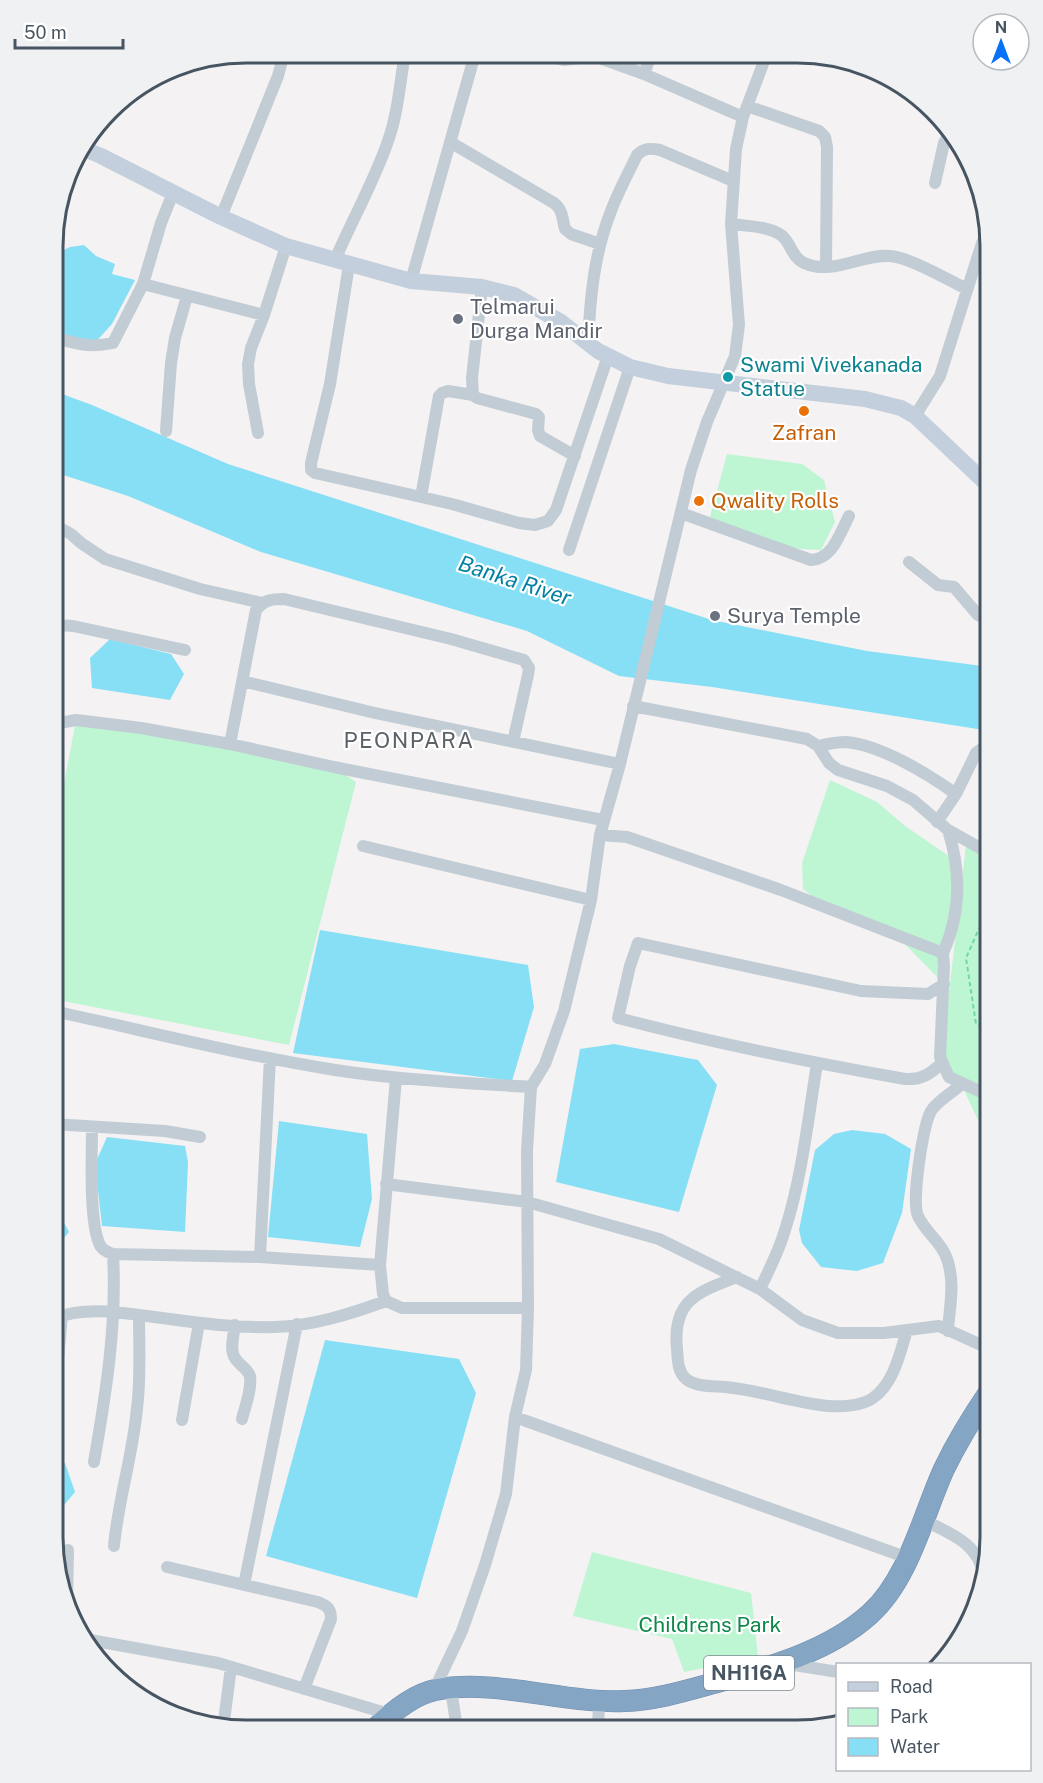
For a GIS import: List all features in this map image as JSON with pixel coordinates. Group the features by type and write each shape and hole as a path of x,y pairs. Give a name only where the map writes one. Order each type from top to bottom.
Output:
{"highway":[{"name":"NH116A","path":"385,1720 410,1701 442,1690 496,1689 599,1701 658,1697 732,1678 822,1645 850,1629 871,1613 889,1592 908,1558 945,1467 980,1407"}],"street":[{"path":"221,217 281,63"},
{"path":"403,63 389,138 381,160 354,215 342,263 330,384 311,470 320,475 421,497 519,523 535,525 549,521 556,510 608,356"},
{"path":"411,281 472,63"},
{"path":"614,63 745,111 819,131 825,137 827,147 826,267"},
{"path":"644,74 648,63"},
{"path":"453,1720 442,1690 485,1565 506,1494 515,1418 526,1370 527,1151 531,1087 545,1064 564,1011 591,900 603,820 620,764 691,470 707,422 735,356 738,324 731,224 736,149 745,111 763,63"},
{"path":"935,183 945,140"},
{"path":"450,142 554,203 562,212 565,229 572,234 600,244"},
{"path":"588,344 591,293 600,244 611,210 637,155 642,150 650,148 660,150 733,181"},
{"path":"90,151 221,217 286,246 411,281 482,287 514,295 561,322 588,344 630,367 668,376 725,384 865,399 901,408 915,416 980,478"},
{"path":"63,340 96,347 113,343 143,284 161,223 173,193"},
{"path":"731,224 772,231 781,235 787,241 793,255 804,263 826,267 845,265 875,256 892,256 908,260 967,289"},
{"path":"258,433 249,384 248,364 251,348 286,246"},
{"path":"915,416 940,376 980,249"},
{"path":"143,284 264,315"},
{"path":"473,394 472,378 482,287"},
{"path":"166,431 171,363 175,338 187,296"},
{"path":"569,550 630,367"},
{"path":"421,497 439,396 442,393 473,394 477,398 536,414 540,436 575,456"},
{"path":"681,513 811,560 820,559 827,554 849,516"},
{"path":"63,530 105,559 200,589 262,603"},
{"path":"909,562 938,585 954,587 980,616"},
{"path":"230,744 256,610 262,603 271,599 284,599 452,639 524,660 529,668 513,742"},
{"path":"63,625 184,650"},
{"path":"242,681 620,764"},
{"path":"633,706 807,739 818,746 829,763 838,770 887,786 904,795 948,830 980,848"},
{"path":"63,722 76,720 141,728 230,744 603,820"},
{"path":"818,746 847,742 863,746 917,768 956,794"},
{"path":"937,822 956,794 976,753 980,750"},
{"path":"948,830 955,852 958,873 957,905 952,933 943,953 944,984 940,1057 949,1077 980,1092"},
{"path":"600,835 627,837 770,886 943,953"},
{"path":"363,846 591,900"},
{"path":"942,1063 931,1074 919,1079 817,1064 696,1038 618,1018 630,966 638,943 861,991 928,994 944,984"},
{"path":"63,1013 270,1058 396,1078 531,1087"},
{"path":"260,1257 263,1161 270,1058"},
{"path":"760,1289 775,1260 785,1230 797,1181 817,1064"},
{"path":"396,1078 380,1265 383,1294 386,1301 402,1308 528,1308"},
{"path":"948,1331 950,1269 942,1246 917,1214 915,1194 926,1123 933,1108 962,1084"},
{"path":"63,1125 92,1128 127,1127 200,1137"},
{"path":"92,1128 95,1226 99,1243 103,1249 113,1254 260,1257 380,1265"},
{"path":"386,1184 528,1202 659,1239 760,1289 802,1320 838,1333 884,1333 939,1326 980,1345"},
{"path":"94,1462 105,1401 114,1311 113,1254"},
{"path":"737,1277 700,1292 687,1302 680,1317 676,1338 678,1367 685,1378 696,1384 739,1388 829,1406 851,1405 872,1399 886,1383 898,1362 907,1330"},
{"path":"63,1316 91,1311 114,1311 199,1323 276,1327 351,1314 386,1301"},
{"path":"114,1546 137,1410 140,1379 139,1315"},
{"path":"182,1420 199,1323"},
{"path":"244,1585 297,1324"},
{"path":"234,1325 232,1350 234,1358 250,1376 242,1419"},
{"path":"515,1418 908,1558"},
{"path":"923,1520 960,1539 976,1552 978,1559"},
{"path":"68,1550 68,1576"},
{"path":"167,1567 327,1606 331,1612 331,1620 304,1689"},
{"path":"96,1641 231,1667 304,1689 377,1720"},
{"path":"780,1662 836,1671"},
{"path":"224,1718 231,1667"},
{"path":"598,1720 599,1701"}],"path":[{"path":"980,926 966,958 976,1024 980,1025"}],"green space":[{"path":"727,454 802,464 824,480 835,522 821,550 763,545 707,528"},
{"path":"76,720 334,767 356,782 289,1045 63,1001 63,789"},
{"path":"830,780 877,802 905,826 959,863 944,984 895,934 828,909 803,889 802,863"},
{"path":"966,846 980,852 980,1125 958,1077 942,1052"},
{"name":"Childrens Park","path":"592,1552 751,1593 758,1657 684,1672 672,1639 573,1616"}],"water":[{"path":"84,245 96,256 115,264 112,274 135,280 112,324 94,344 63,334 63,250"},
{"name":"Banka River","path":"63,394 228,464 712,620 867,651 980,666 980,729 712,687 619,676 527,631 261,552 128,496 63,475"},
{"path":"110,639 171,654 184,674 170,700 92,688 90,658"},
{"path":"320,930 528,965 534,1007 512,1081 293,1053"},
{"path":"614,1044 698,1060 717,1085 679,1212 556,1182 580,1049"},
{"path":"279,1121 367,1134 372,1199 360,1247 268,1237"},
{"path":"852,1130 885,1134 911,1149 902,1213 883,1263 857,1271 821,1267 802,1243 799,1230 815,1150 834,1134"},
{"path":"107,1137 185,1146 188,1162 185,1232 102,1226 95,1164"},
{"path":"63,1221 69,1232 63,1239"},
{"path":"325,1340 459,1359 476,1393 417,1598 266,1556"},
{"path":"65,1463 75,1492 63,1506 63,1464"}],"place":[{"name":"Telmarui Durga Mandir","path":"458,319"},
{"name":"Swami Vivekanada Statue","path":"728,377"},
{"name":"Zafran","path":"804,411"},
{"name":"Qwality Rolls","path":"699,501"},
{"name":"Surya Temple","path":"715,616"}],"district":[{"name":"PEONPARA","path":"409,740"}]}
